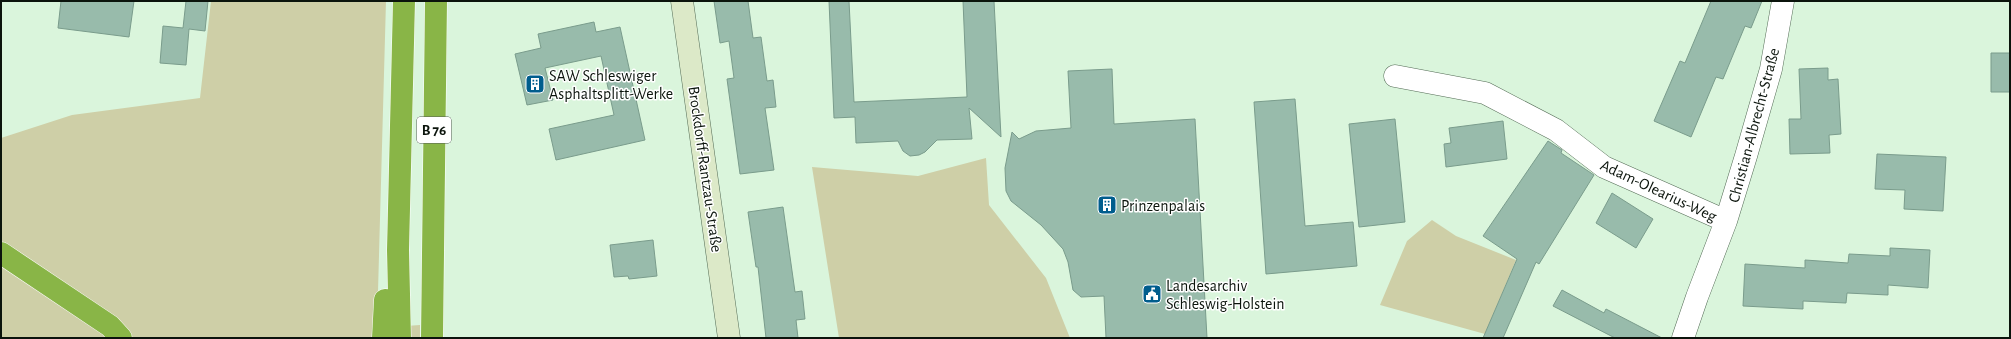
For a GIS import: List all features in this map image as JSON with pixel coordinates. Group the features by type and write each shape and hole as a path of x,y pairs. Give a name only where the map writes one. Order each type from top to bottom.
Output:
{"highway":[{"name":"B 76","path":"400,338 398,250 404,1"},
{"name":"B 76","path":"432,338 436,5"},
{"path":"384,338 388,185 401,104"},
{"path":"1,253 110,326 121,338"}],"street":[{"name":"Brockdorff-Rantzau-Straße","path":"682,1 729,338"},
{"name":"Christian-Albrecht-Straße","path":"1683,338 1697,296 1726,222 1771,69 1783,1"},
{"name":"Adam-Olearius-Weg","path":"1395,76 1485,94 1556,130 1604,167 1726,222"}],"green space":[{"path":"211,1 386,1 377,328 420,325 420,338 1,338 1,138 72,115 200,98"},
{"path":"986,158 989,205 1046,278 1070,338 839,338 812,167 918,176"},
{"path":"1432,220 1456,236 1516,260 1485,334 1380,305 1407,241"}],"building":[{"path":"61,1 134,1 129,37 58,28"},
{"path":"186,1 208,1 205,31 189,29 186,65 160,63 163,26 183,28"},
{"path":"714,1 748,1 753,38 761,37 767,81 773,80 776,107 765,108 774,170 740,174 727,79 734,78 729,41 720,43"},
{"path":"829,1 849,1 854,102 967,97 963,1 994,1 1001,137 969,108 972,139 937,140 925,152 919,155 910,156 903,151 898,141 856,143 855,117 834,118"},
{"path":"1711,1 1762,1 1751,28 1745,26 1723,79 1716,77 1691,137 1654,121 1680,61 1685,63"},
{"name":"SAW Schleswiger Asphaltsplitt-Werke","path":"594,22 596,32 620,27 645,140 556,160 549,129 614,115 601,56 545,68 553,100 527,105 515,54 541,48 538,34"},
{"path":"1991,53 2010,53 2010,92 1991,92"},
{"path":"1828,68 1828,80 1838,79 1841,134 1829,135 1830,153 1790,154 1789,119 1801,119 1799,69"},
{"name":"Prinzenpalais","path":"1112,69 1114,124 1195,119 1207,338 1106,338 1104,296 1081,297 1073,290 1068,262 1063,249 1041,225 1011,201 1006,191 1005,168 1012,132 1019,139 1036,131 1071,128 1068,71"},
{"path":"1295,99 1305,226 1353,222 1357,266 1266,274 1254,102"},
{"path":"1395,119 1405,222 1359,227 1349,124"},
{"path":"1503,121 1507,159 1446,167 1444,144 1451,143 1449,128"},
{"path":"1548,141 1562,150 1561,153 1594,175 1539,264 1536,262 1503,338 1483,338 1517,259 1483,236"},
{"path":"1877,154 1946,157 1943,211 1904,209 1905,190 1875,189"},
{"path":"1612,193 1653,219 1636,248 1596,223"},
{"path":"783,207 795,292 802,291 805,319 796,320 798,338 766,338 758,267 756,267 748,212"},
{"path":"653,240 657,276 629,279 628,276 614,277 610,245"},
{"path":"1890,248 1930,250 1928,288 1888,285 1888,295 1847,293 1846,303 1803,301 1803,309 1743,306 1745,264 1805,268 1805,260 1848,263 1849,254 1890,256"},
{"path":"1562,290 1604,313 1606,309 1662,338 1615,338 1553,306"}],"place":[{"name":"SAW Schleswiger Asphaltsplitt-Werke","path":"535,84"},
{"name":"Prinzenpalais","path":"1107,205"},
{"name":"Landesarchiv Schleswig-Holstein","path":"1152,294"}]}
